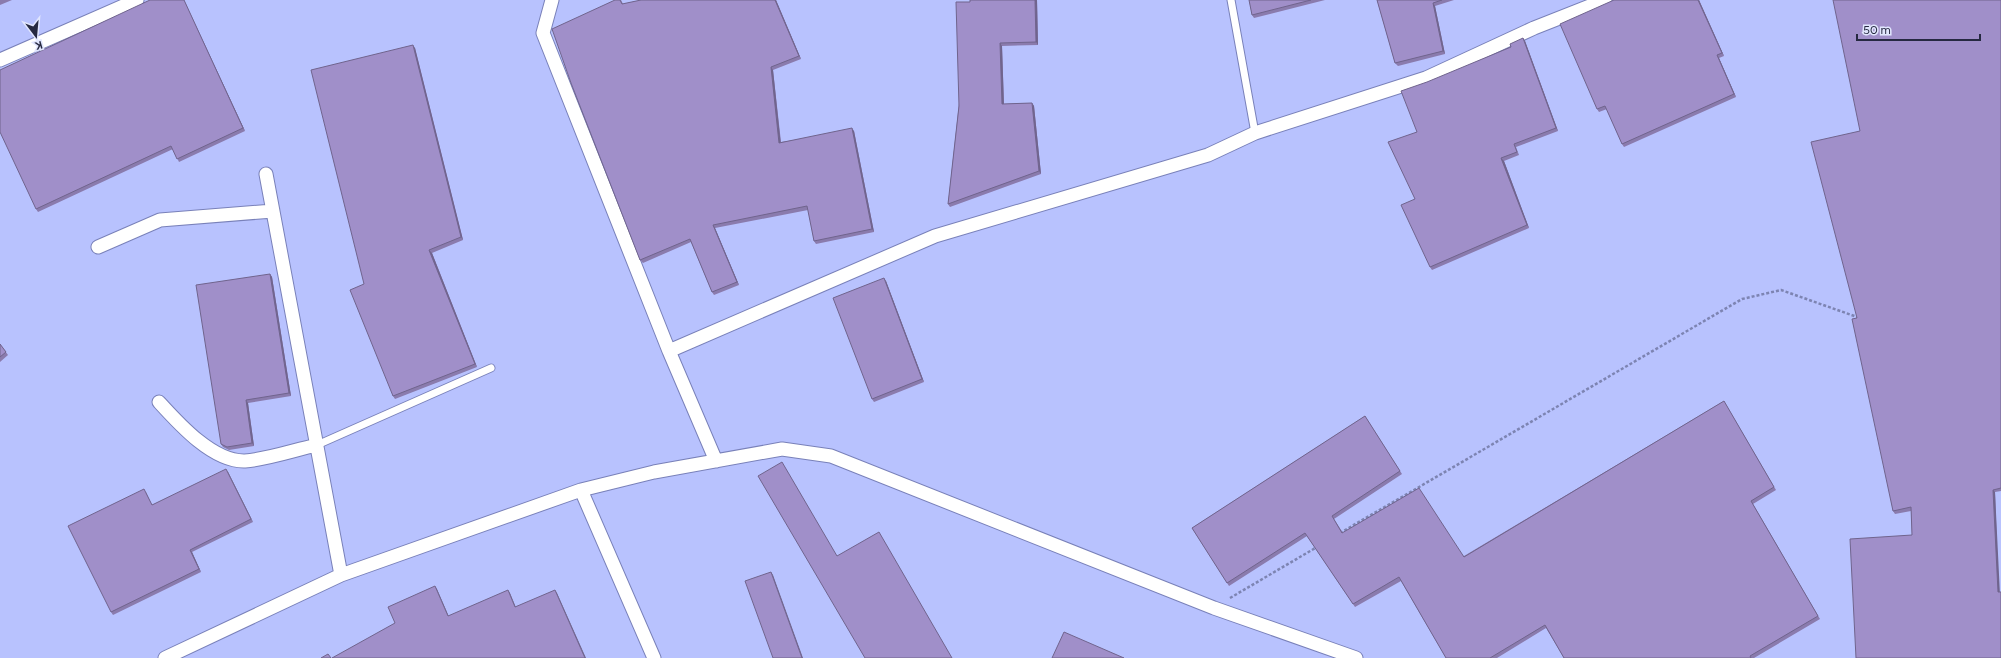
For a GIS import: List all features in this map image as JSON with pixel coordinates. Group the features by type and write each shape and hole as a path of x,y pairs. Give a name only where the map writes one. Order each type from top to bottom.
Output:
{"street":[{"path":"0,60 137,0"},
{"path":"552,0 543,33 669,352 716,461"},
{"path":"669,352 935,236 1208,155 1255,133 1426,78 1534,28 1605,0"},
{"path":"266,174 341,575"},
{"path":"98,246 160,220 273,211"},
{"path":"159,402 190,434 213,450 230,458 251,460 317,445"},
{"path":"165,658 341,575 581,490 654,472 782,449 831,456 1214,608 1356,658"},
{"path":"581,490 654,658"}],"lane":[{"path":"1231,0 1255,133"},
{"path":"317,445 491,368"}],"path":[{"path":"1337,536 1742,299 1781,290 1859,318 1866,316"},
{"path":"1214,608 1323,544"}],"building":[{"path":"150,0 184,0 243,128 177,159 171,146 36,209 0,132 0,70"},
{"path":"615,0 620,0 622,4 641,0 775,0 799,56 771,67 779,143 852,128 872,229 814,241 807,206 713,225 737,282 712,292 690,239 640,260 571,83 552,29"},
{"path":"970,0 1035,0 1036,42 1000,43 1002,104 1032,103 1039,171 948,204 959,106 956,2 970,2"},
{"path":"1249,0 1311,0 1252,15"},
{"path":"1377,0 1442,0 1433,3 1443,51 1395,63"},
{"path":"1614,0 1698,0 1722,53 1717,55 1734,94 1622,144 1605,106 1597,109 1560,24"},
{"path":"1833,0 2001,0 2001,488 1993,490 1998,592 2001,592 2001,658 1856,658 1850,539 1912,535 1911,507 1893,511 1852,319 1857,318 1811,142 1860,131"},
{"path":"1523,38 1556,128 1514,144 1517,152 1501,158 1527,225 1430,267 1401,205 1415,199 1388,142 1417,132 1401,91 1427,82 1511,47 1510,44"},
{"path":"413,45 461,237 429,250 475,364 393,396 350,290 364,284 311,70"},
{"path":"270,274 289,393 246,400 252,443 227,447 221,444 196,285"},
{"path":"884,278 922,379 872,399 833,298"},
{"path":"0,344 6,352 0,357"},
{"path":"1724,401 1774,487 1751,501 1818,616 1750,656 1751,658 1564,658 1545,625 1490,658 1446,658 1399,577 1353,604 1305,533 1227,583 1192,528 1365,416 1400,471 1332,516 1342,533 1419,488 1464,557"},
{"path":"782,462 837,556 879,532 952,658 865,658 758,476"},
{"path":"226,469 251,519 190,550 199,569 111,612 68,526 144,489 152,505"},
{"path":"771,572 802,658 773,658 745,581"},
{"path":"435,586 448,616 508,590 515,607 555,590 585,658 332,658 395,623 388,607"},
{"path":"1064,632 1124,658 1052,658"},
{"path":"328,654 331,658 321,658"}]}
